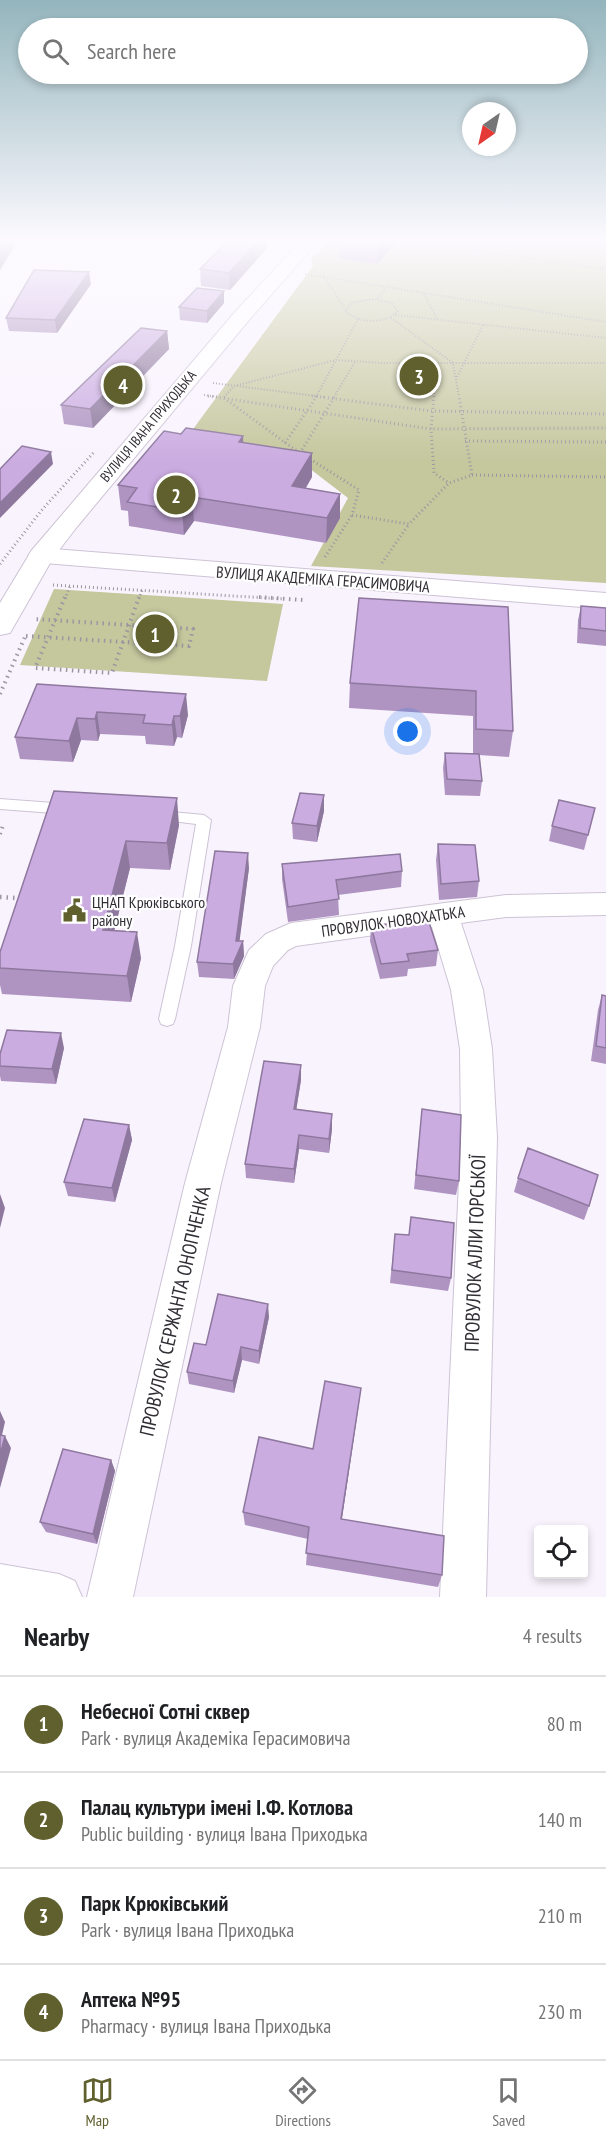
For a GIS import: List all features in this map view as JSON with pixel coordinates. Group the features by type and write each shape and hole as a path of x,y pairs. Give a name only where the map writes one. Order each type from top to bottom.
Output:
{"main road":[{"name":"ВУЛИЦЯ ІВАНА ПРИХОДЬКА","path":"0,627 41,556 180,387 246,313"},
{"name":"ВУЛИЦЯ АКАДЕМІКА ГЕРАСИМОВИЧА","path":"41,556 606,601"}],"street":[{"name":"ПРОВУЛОК НОВОХАТЬКА","path":"244,1027 249,986 260,958 277,942 291,935 522,905 606,904"},
{"name":"ПРОВУЛОК АЛЛИ ГОРСЬКОЇ","path":"443,914 467,990 476,1049 478,1126 463,1597"},
{"name":"ПРОВУЛОК СЕРЖАНТА ОНОПЧЕНКА","path":"110,1597 203,1184 244,1027"},
{"path":"0,1587 59,1597"}],"lane":[{"path":"0,804 82,810"},
{"path":"149,815 204,820 183,946 167,1019"}],"path":[{"path":"347,313 358,319 378,320 391,318 397,313"},
{"path":"433,313 437,320"},
{"path":"546,313 606,322"},
{"path":"395,315 606,338"},
{"path":"391,318 453,363 462,428 472,475"},
{"path":"285,442 309,410 358,319"},
{"path":"456,378 483,325"},
{"path":"224,398 234,386 336,360 437,363 606,363"},
{"path":"300,453 355,362"},
{"path":"437,363 431,429 434,473 449,483"},
{"path":"206,382 432,411 606,414"},
{"path":"196,394 431,429 606,428"},
{"path":"224,398 300,453 359,490 352,515 323,561"},
{"path":"465,441 606,442"},
{"path":"382,563 409,524 449,483 472,475 606,477"},
{"path":"352,515 409,524"},
{"path":"70,586 35,668 112,673 142,590"},
{"path":"26,636 189,646 194,629 33,619"},
{"path":"0,897 16,898"}],"green space":[{"path":"279,313 606,313 606,583 311,566 348,498 292,455 185,440"},
{"path":"54,589 283,604 267,681 20,665"}],"building":[{"path":"9,313 60,313 55,320 6,318"},
{"path":"141,328 167,331 90,409 61,405"},
{"path":"186,428 243,436 239,442 312,453 292,486 340,494 327,518 192,497 182,511 127,502 137,488 118,485 164,431 181,434"},
{"path":"22,446 51,452 0,503 0,469"},
{"path":"359,598 508,607 513,731 476,729 476,691 350,683"},
{"path":"581,606 606,608 606,631 580,628"},
{"path":"37,684 186,694 180,716 174,716 172,725 143,723 145,715 97,712 95,719 77,718 69,741 15,737"},
{"path":"445,753 479,754 482,781 447,779"},
{"name":"ЦНАП Крюківського району","path":"54,791 177,798 167,843 126,841 103,930 137,932 127,976 0,968 0,952"},
{"path":"300,793 324,795 317,826 292,823"},
{"path":"559,800 595,808 588,835 552,826"},
{"path":"438,844 475,845 479,881 441,884"},
{"path":"215,851 248,853 236,941 243,941 233,964 197,962"},
{"path":"400,854 402,871 336,880 339,899 288,907 282,864"},
{"path":"428,919 438,950 407,954 409,961 381,964 371,926"},
{"path":"602,995 606,996 606,1048 596,1046"},
{"path":"7,1030 61,1033 52,1069 0,1066 0,1054"},
{"path":"264,1061 301,1065 294,1109 332,1114 329,1139 299,1135 294,1169 245,1164"},
{"path":"422,1109 461,1115 459,1181 416,1175"},
{"path":"84,1119 129,1125 112,1188 64,1182"},
{"path":"528,1148 598,1175 589,1206 518,1178"},
{"path":"411,1217 454,1223 451,1278 392,1270 395,1234 409,1235"},
{"path":"218,1294 268,1304 259,1351 241,1347 233,1381 187,1372 194,1343 206,1345"},
{"path":"325,1381 361,1388 341,1519 444,1536 442,1575 306,1553 309,1527 243,1512 259,1437 313,1449"},
{"path":"0,1435 5,1436 0,1455"},
{"path":"63,1449 111,1460 93,1534 40,1522"}],"place":[{"name":"Парк Крюківський","path":"419,376"},
{"name":"Аптека №95","path":"123,385"},
{"name":"Палац культури імені І.Ф. Котлова","path":"176,495"},
{"name":"Небесної Сотні сквер","path":"155,634"},
{"name":"ЦНАП Крюківського району","path":"74,911"}]}
